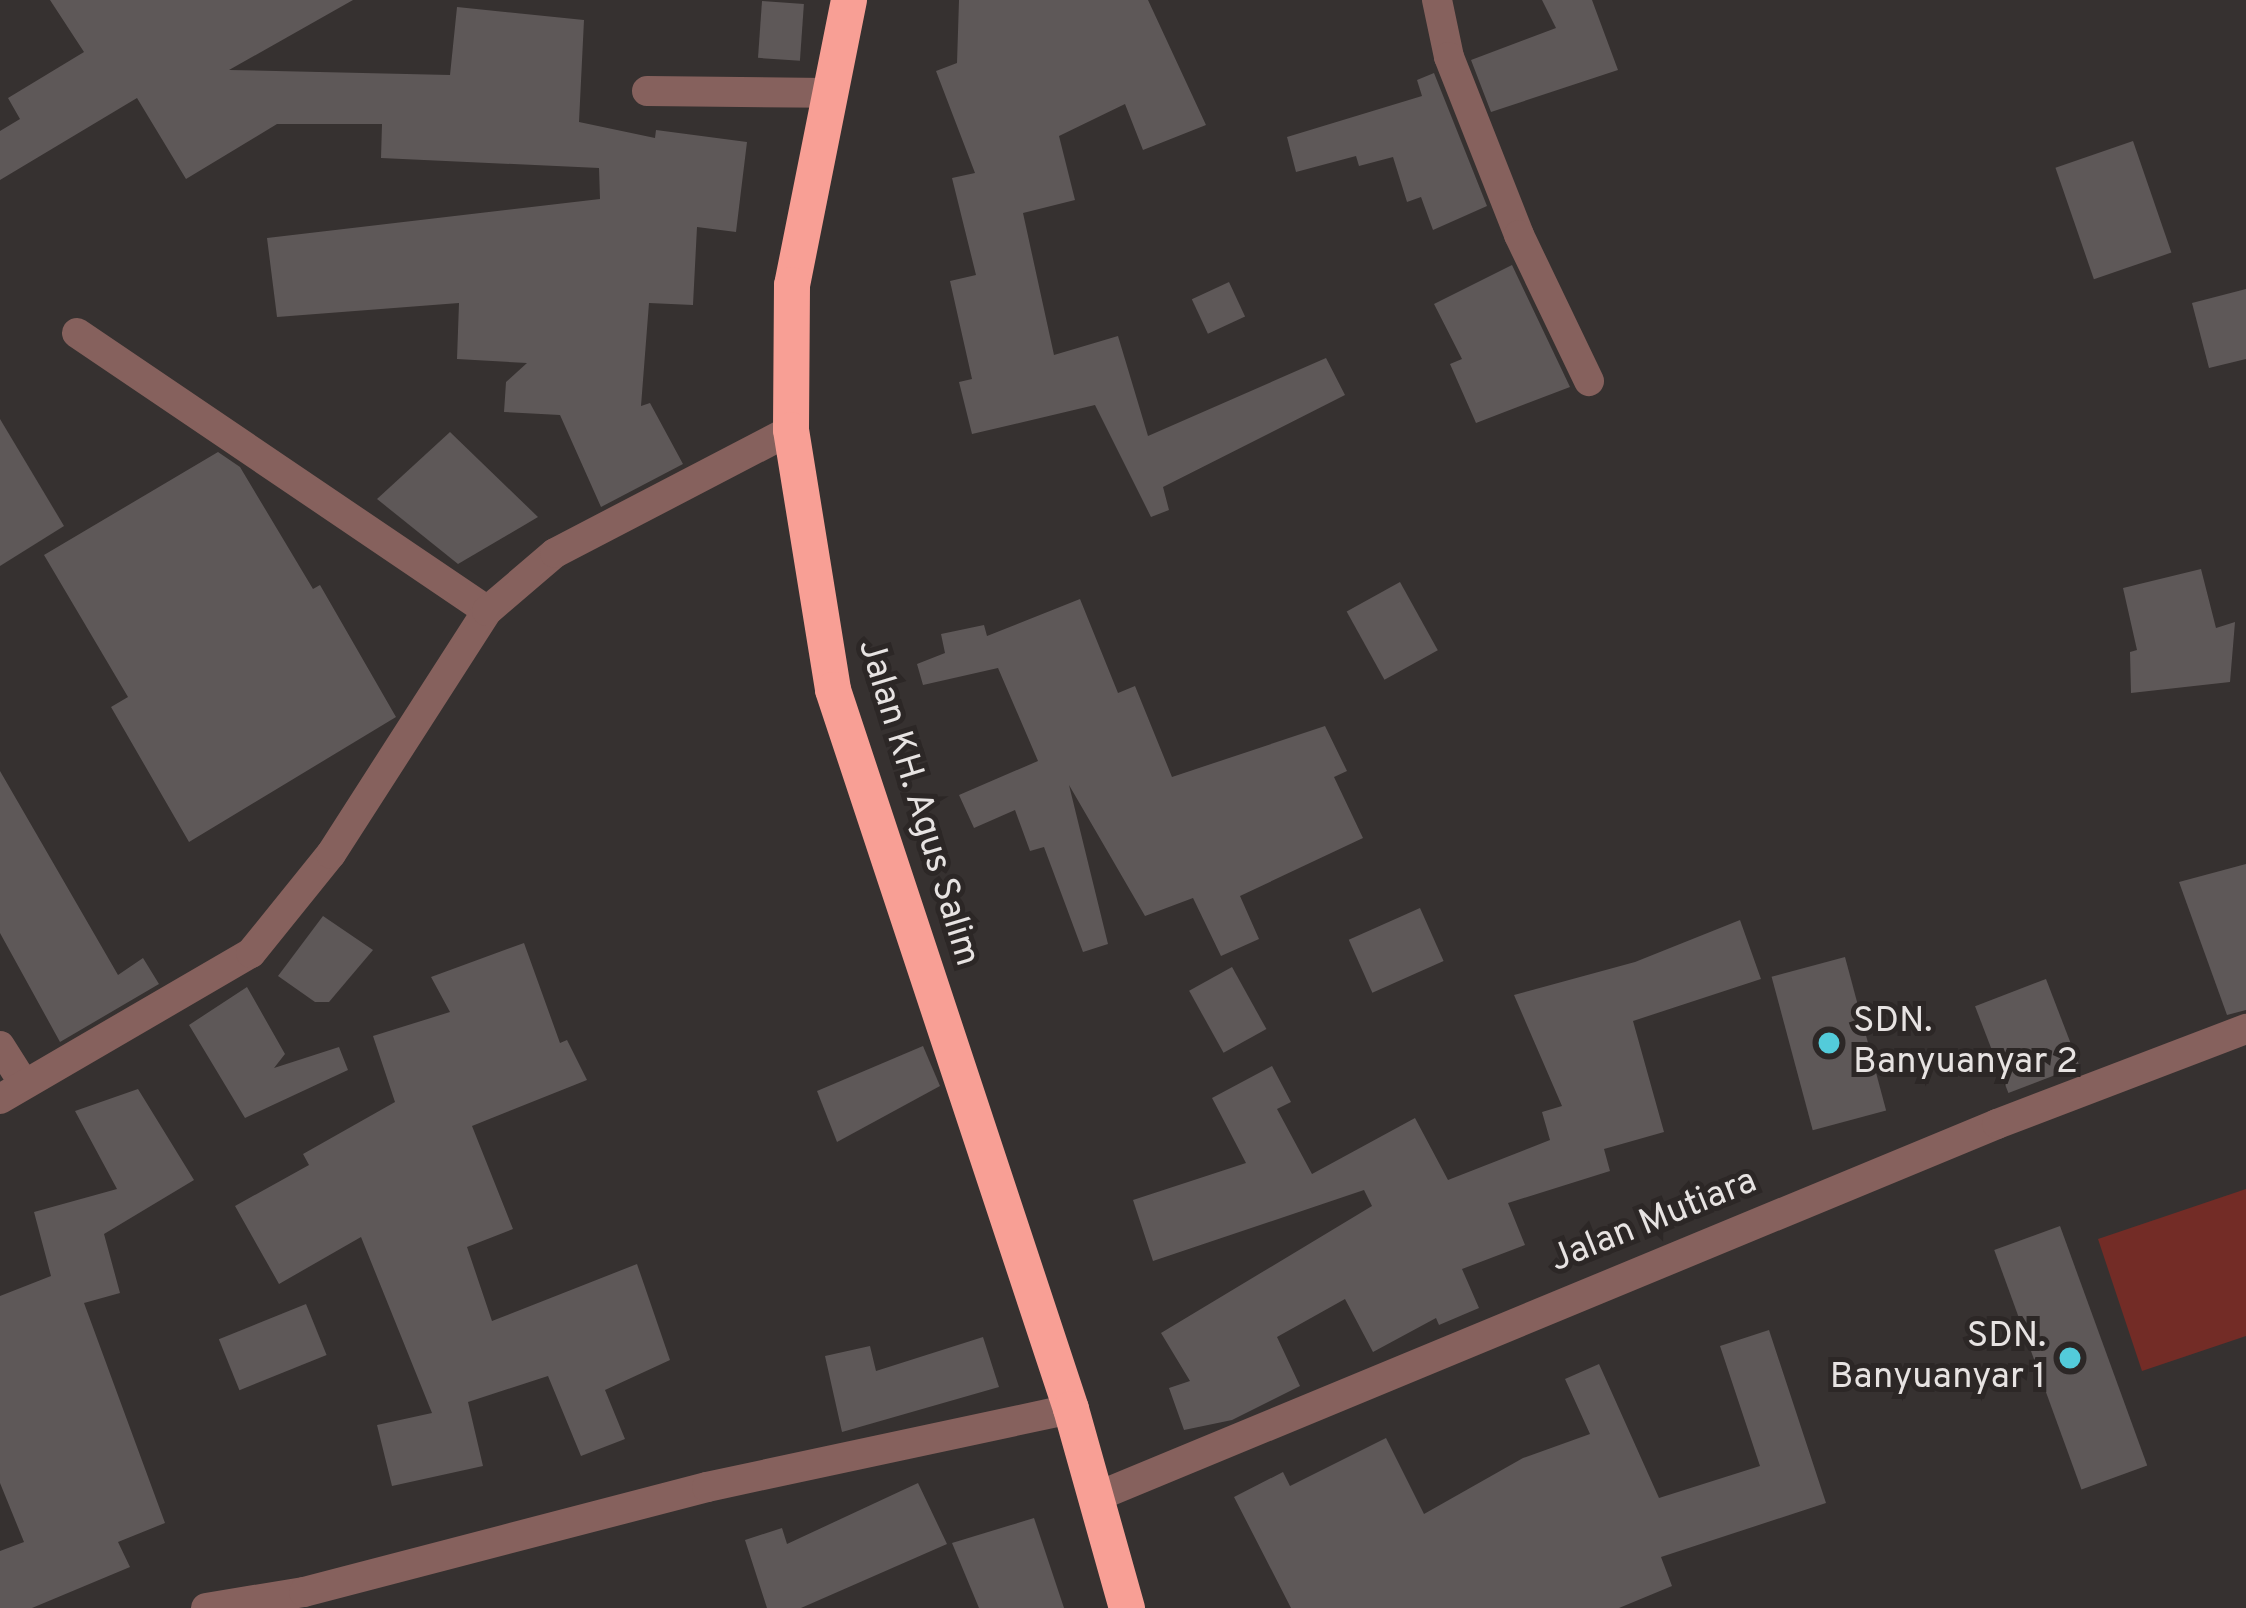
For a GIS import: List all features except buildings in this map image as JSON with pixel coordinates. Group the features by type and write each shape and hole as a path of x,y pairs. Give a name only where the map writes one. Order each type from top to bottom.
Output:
{"highway":[{"name":"Jalan KH. Agus Salim","path":"849,0 826,93 792,285 790,430 832,690 1071,1409 1127,1608"}],"street":[{"path":"1437,0 1449,57 1519,235 1588,381"},
{"path":"647,91 826,93"},
{"path":"77,333 487,611"},
{"path":"0,1046 12,1091 251,953 332,854 487,611 554,553 790,430"},
{"name":"Jalan Mutiara","path":"1096,1497 1996,1124 2246,1029"},
{"path":"206,1608 325,1587 707,1487 1071,1409"}],"shaded area":[{"path":"2246,1189 2246,1336 2142,1371 2098,1239"}],"place":[{"name":"SDN. Banyuanyar 2","path":"1829,1043"},
{"name":"SDN. Banyuanyar 1","path":"2070,1358"}]}
